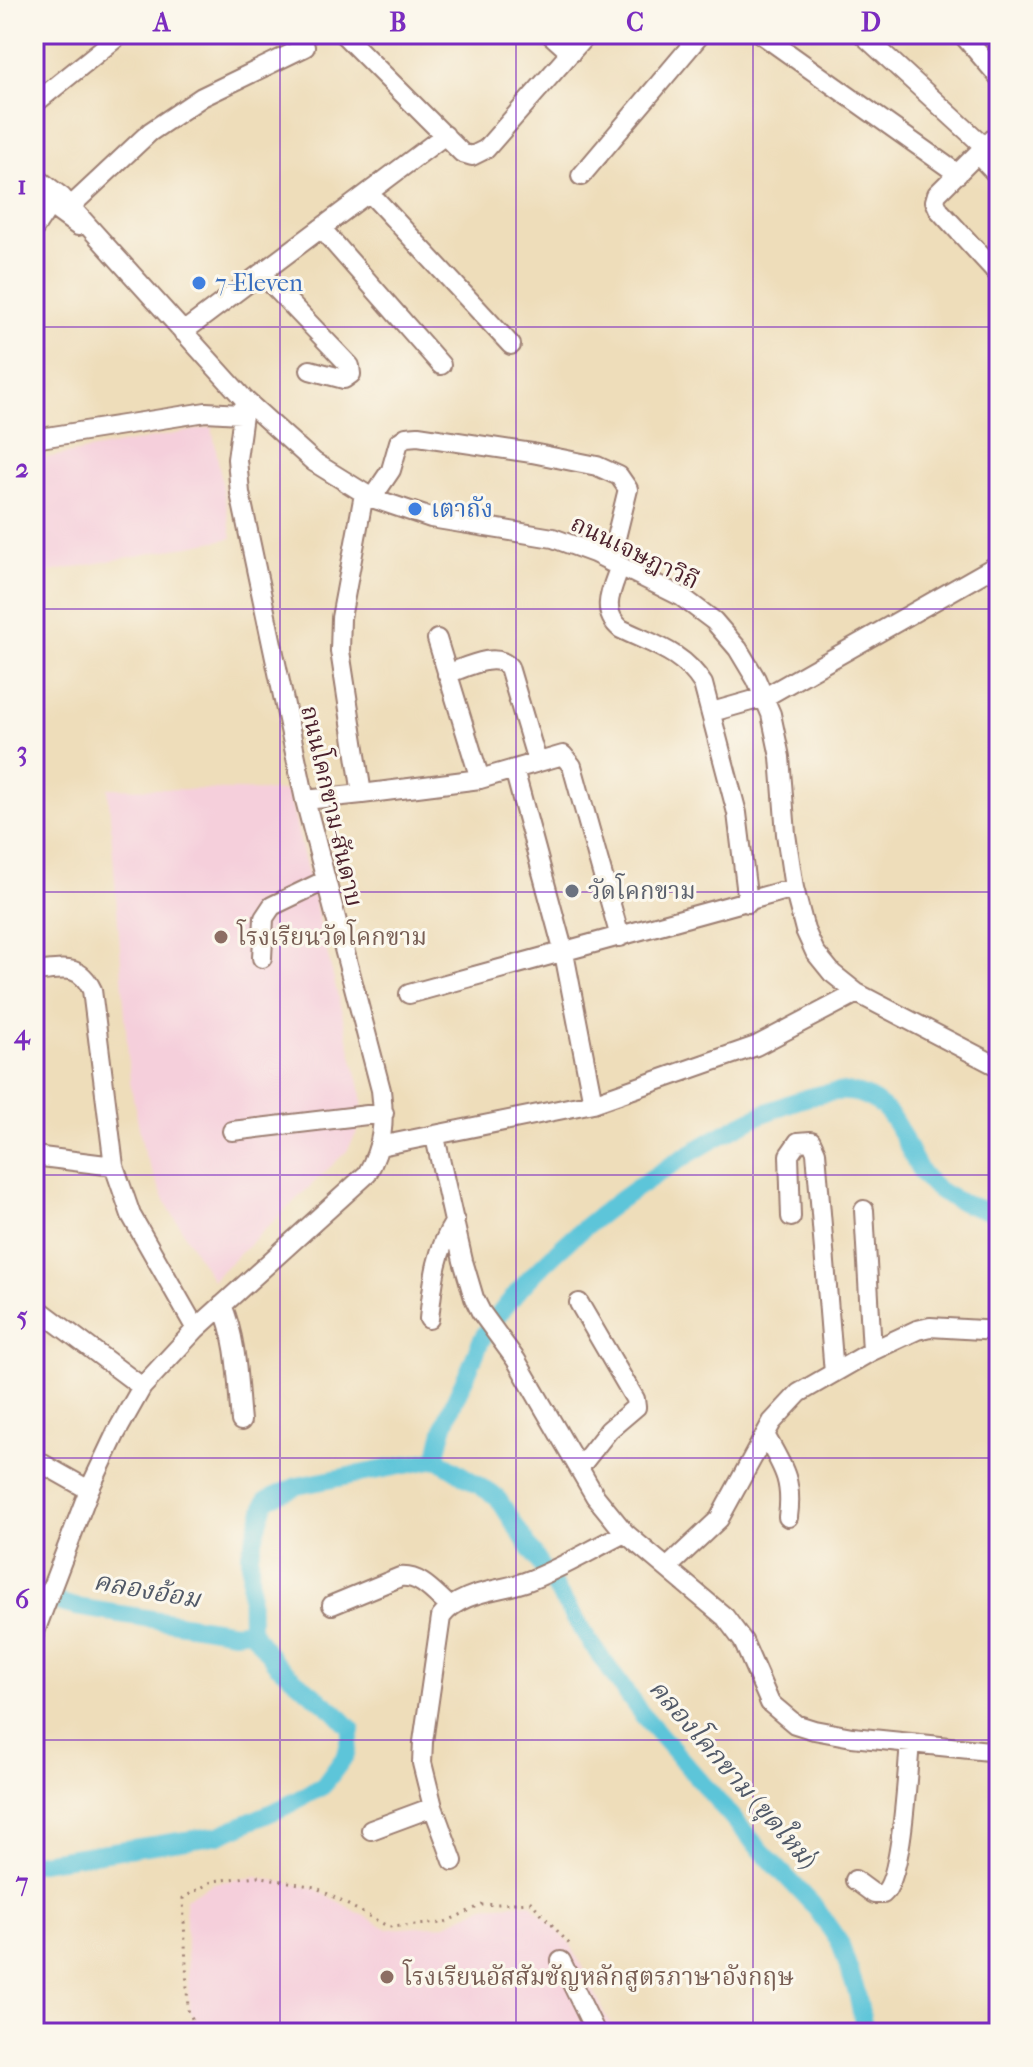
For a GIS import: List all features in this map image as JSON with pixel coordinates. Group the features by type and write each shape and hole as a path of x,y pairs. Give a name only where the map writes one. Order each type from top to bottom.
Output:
{"street":[{"path":"34,104 121,34"},
{"path":"343,34 462,153 472,156 486,149 587,34"},
{"path":"550,34 571,53"},
{"path":"581,176 701,34"},
{"path":"761,34 958,174"},
{"path":"862,34 981,150 999,177"},
{"path":"962,34 999,77"},
{"path":"71,206 150,132 202,97 305,47"},
{"path":"999,132 937,194 935,201 939,210 999,275"},
{"path":"183,332 445,135"},
{"name":"ถนนเจษฎาวิถี","path":"34,176 71,206 183,332 243,407 314,462 368,496 431,518 553,538 682,597 714,621 738,649 765,697 780,757 794,888 805,930 815,952 832,973 857,993 999,1067"},
{"path":"369,192 511,345"},
{"name":"ถนนเจษฎาวิถี","path":"34,194 112,252"},
{"path":"34,229 50,205"},
{"path":"321,228 441,365"},
{"path":"261,273 350,366 351,374 344,379 310,370"},
{"path":"34,439 243,407"},
{"name":"ถนนโคกขาม-สันดาบ","path":"34,1634 89,1490 142,1387 196,1329 367,1174 380,1146 384,1113 381,1090 324,881 240,493 237,459 243,407"},
{"path":"362,794 340,651 341,618 368,496 391,470 399,442 406,437 418,436 597,466 619,476 628,489 608,604 609,614 613,623 621,629 677,655 692,667 703,684 737,813 748,903"},
{"path":"712,712 765,697 999,564"},
{"path":"437,639 480,779"},
{"path":"447,674 493,660 505,662 537,761"},
{"path":"305,800 480,779 557,756 569,759 620,937"},
{"path":"514,769 564,953 593,1103"},
{"path":"262,958 264,918 272,906 324,881"},
{"path":"409,994 794,888"},
{"path":"34,972 70,969 79,971 87,978 92,990 114,1166 131,1215 196,1329"},
{"path":"380,1146 593,1103 756,1046 857,993"},
{"path":"232,1131 384,1113"},
{"path":"435,1137 474,1298 481,1312 516,1360 595,1496 625,1533 725,1617 743,1641 770,1703 795,1724 852,1737 999,1752"},
{"path":"791,1217 789,1155 798,1142 811,1141 816,1152 834,1373"},
{"path":"34,1156 114,1166"},
{"path":"864,1210 872,1351"},
{"path":"429,1319 434,1268 442,1240 455,1221"},
{"path":"579,1303 635,1399 636,1407 609,1430 579,1468"},
{"path":"222,1305 235,1347 241,1421"},
{"path":"34,1306 142,1387"},
{"path":"668,1567 719,1519 765,1435 787,1403 799,1393 872,1351 917,1330 930,1327 999,1331"},
{"path":"765,1435 789,1479 788,1517"},
{"path":"34,1459 89,1490"},
{"path":"453,1861 433,1807 422,1763 441,1617 449,1606 462,1599 526,1582 625,1533"},
{"path":"332,1605 409,1576 420,1580 449,1606"},
{"path":"855,1880 874,1894 883,1894 893,1881 910,1743"},
{"path":"371,1830 433,1807"},
{"path":"569,1958 596,2033"}],"path":[{"path":"199,2033 188,2010 183,1898 213,1881 257,1876 315,1887 389,1927 443,1923 482,1905 531,1902 571,1943 569,1958"}],"shaded area":[{"path":"212,427 232,538 34,575 34,460"},
{"name":"โรงเรียนวัดโคกขาม","path":"108,788 288,791 362,1096 362,1123 347,1151 212,1280 166,1203 144,1153 130,1082"},
{"name":"โรงเรียนอัสสัมชัญหลักสูตรภาษาอังกฤษ","path":"256,1877 314,1888 388,1929 444,1925 483,1906 530,1903 570,1943 615,2033 200,2033 189,2010 185,1899 213,1883"}],"waterway":[{"path":"437,1459 448,1416 481,1341 498,1315 529,1279 573,1237 619,1201 723,1134 762,1115 799,1100 832,1092 859,1094 887,1111 917,1165 937,1189 951,1198 999,1213"},
{"name":"คลองโคกขาม (ขุดใหม่)","path":"437,1459 497,1497 590,1642 640,1712 757,1846 815,1907 840,1943 857,1993 865,2033"},
{"path":"34,1863 219,1835 323,1786 346,1755 352,1730 334,1711 276,1664 251,1630 250,1553 266,1500 297,1486 437,1459"},
{"name":"คลองอ้อม","path":"34,1596 76,1607 234,1632 251,1630"}],"place":[{"name":"7-Eleven","path":"199,283"},
{"name":"เตาถัง","path":"415,509"},
{"name":"วัดโคกขาม","path":"572,891"},
{"name":"โรงเรียนวัดโคกขาม","path":"221,937"},
{"name":"โรงเรียนอัสสัมชัญหลักสูตรภาษาอังกฤษ","path":"387,1977"}]}
